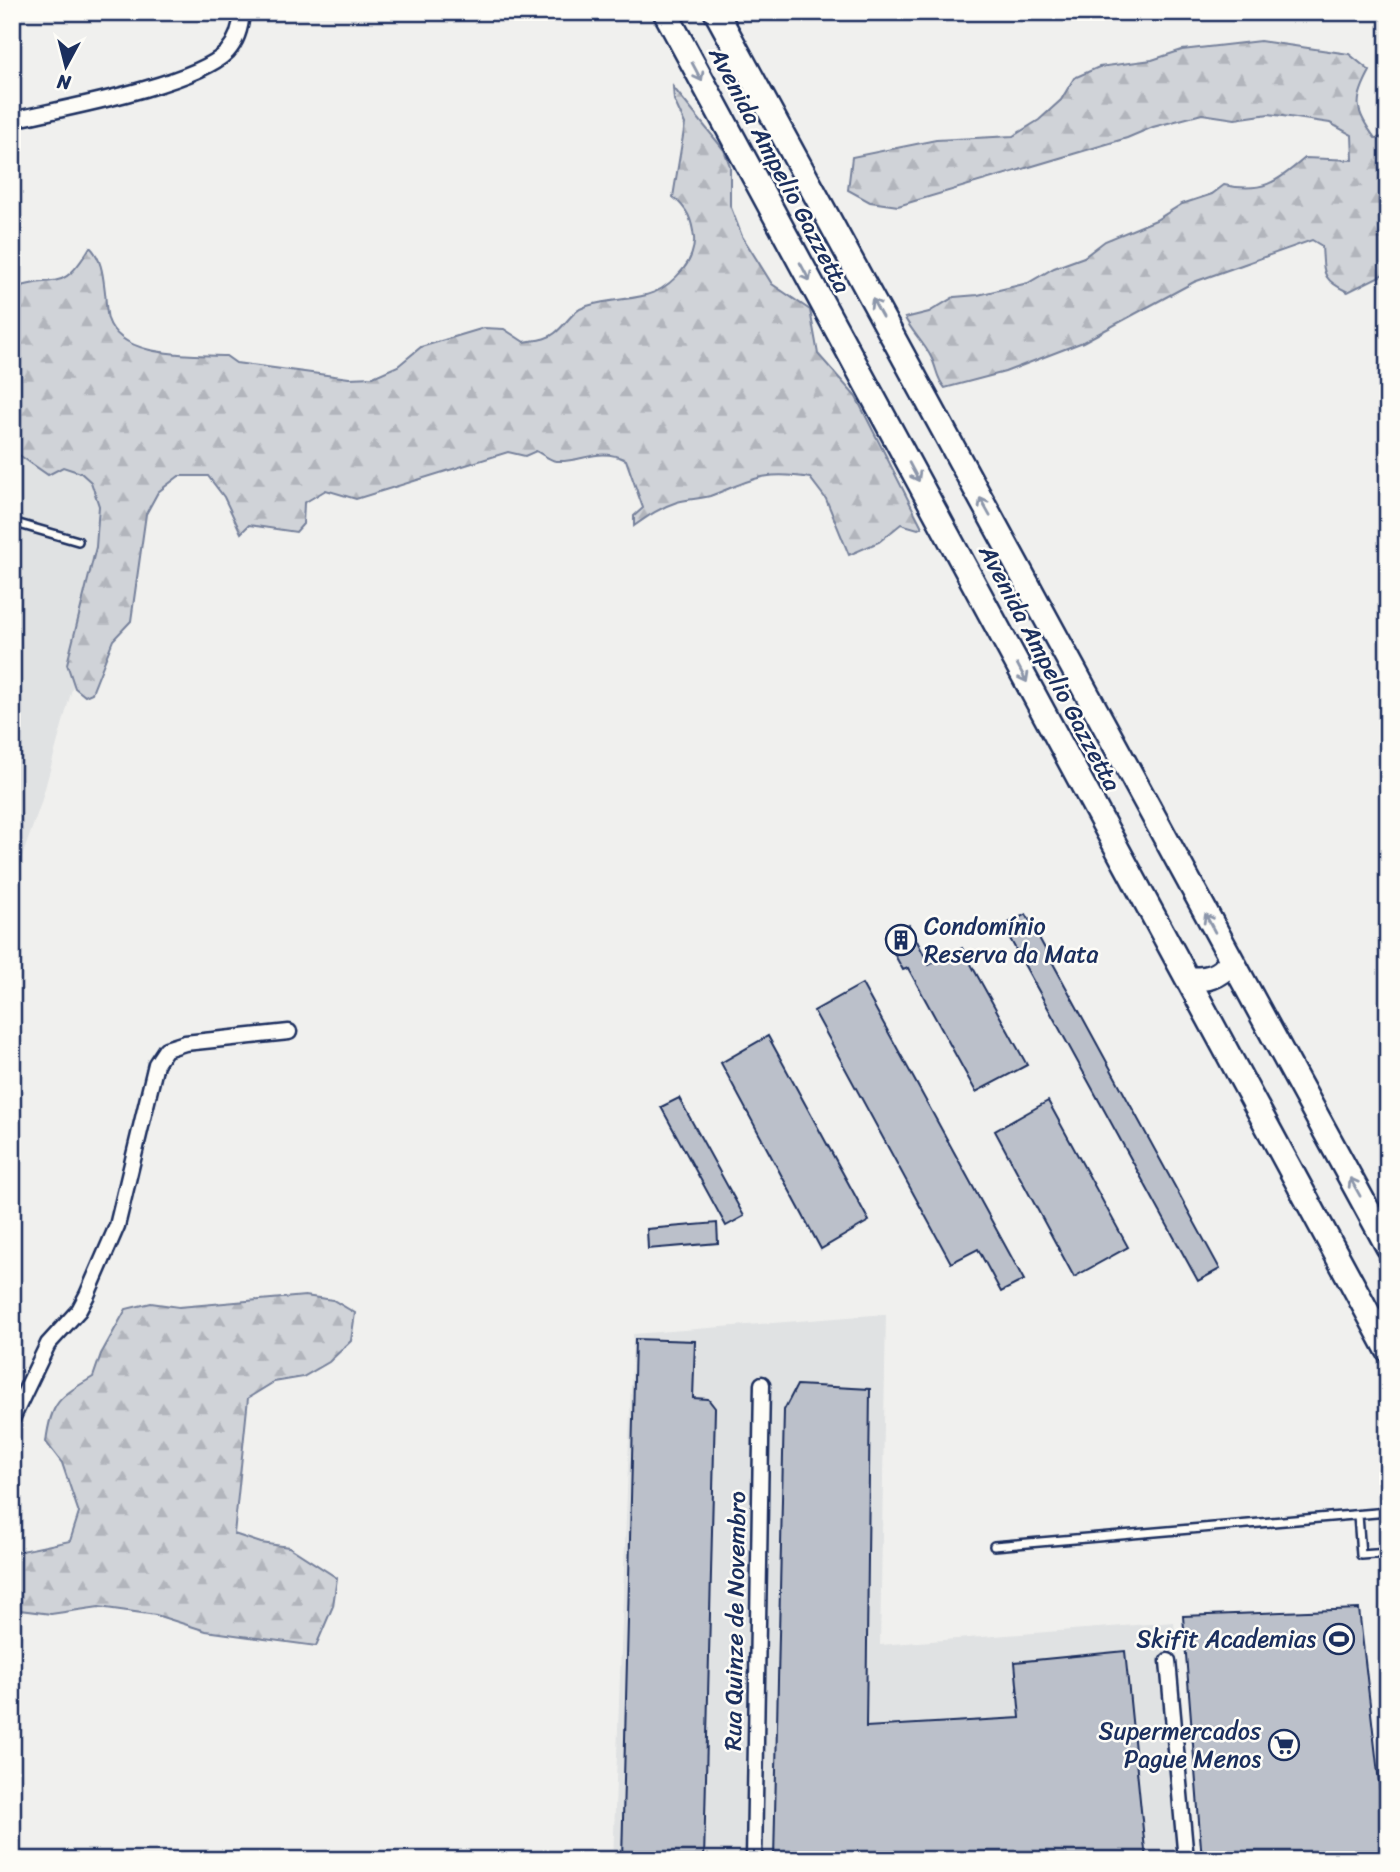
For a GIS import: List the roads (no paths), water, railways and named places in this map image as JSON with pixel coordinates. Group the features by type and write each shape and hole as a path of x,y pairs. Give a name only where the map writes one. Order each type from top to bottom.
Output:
{"main road":[{"name":"Avenida Ampelio Gazzetta","path":"665,12 1388,1350"},
{"name":"Avenida Ampelio Gazzetta","path":"716,12 1388,1247"},
{"path":"1187,978 1206,979 1216,975 1231,961"}],"street":[{"path":"12,120 156,86 210,64 226,53 237,38 242,12"},
{"path":"12,1419 48,1344 79,1310 117,1226 156,1063 166,1049 185,1043 289,1032"},
{"name":"Rua Quinze de Novembro","path":"754,1860 762,1384"},
{"path":"1168,1661 1186,1860"}],"lane":[{"path":"12,522 78,541"},
{"path":"994,1546 1388,1512"},
{"path":"1358,1515 1361,1555 1388,1553"}],"place":[{"name":"Condomínio Reserva da Mata","path":"901,940"},
{"name":"Skifit Academias","path":"1339,1639"},
{"name":"Supermercados Pague Menos","path":"1284,1745"}]}
